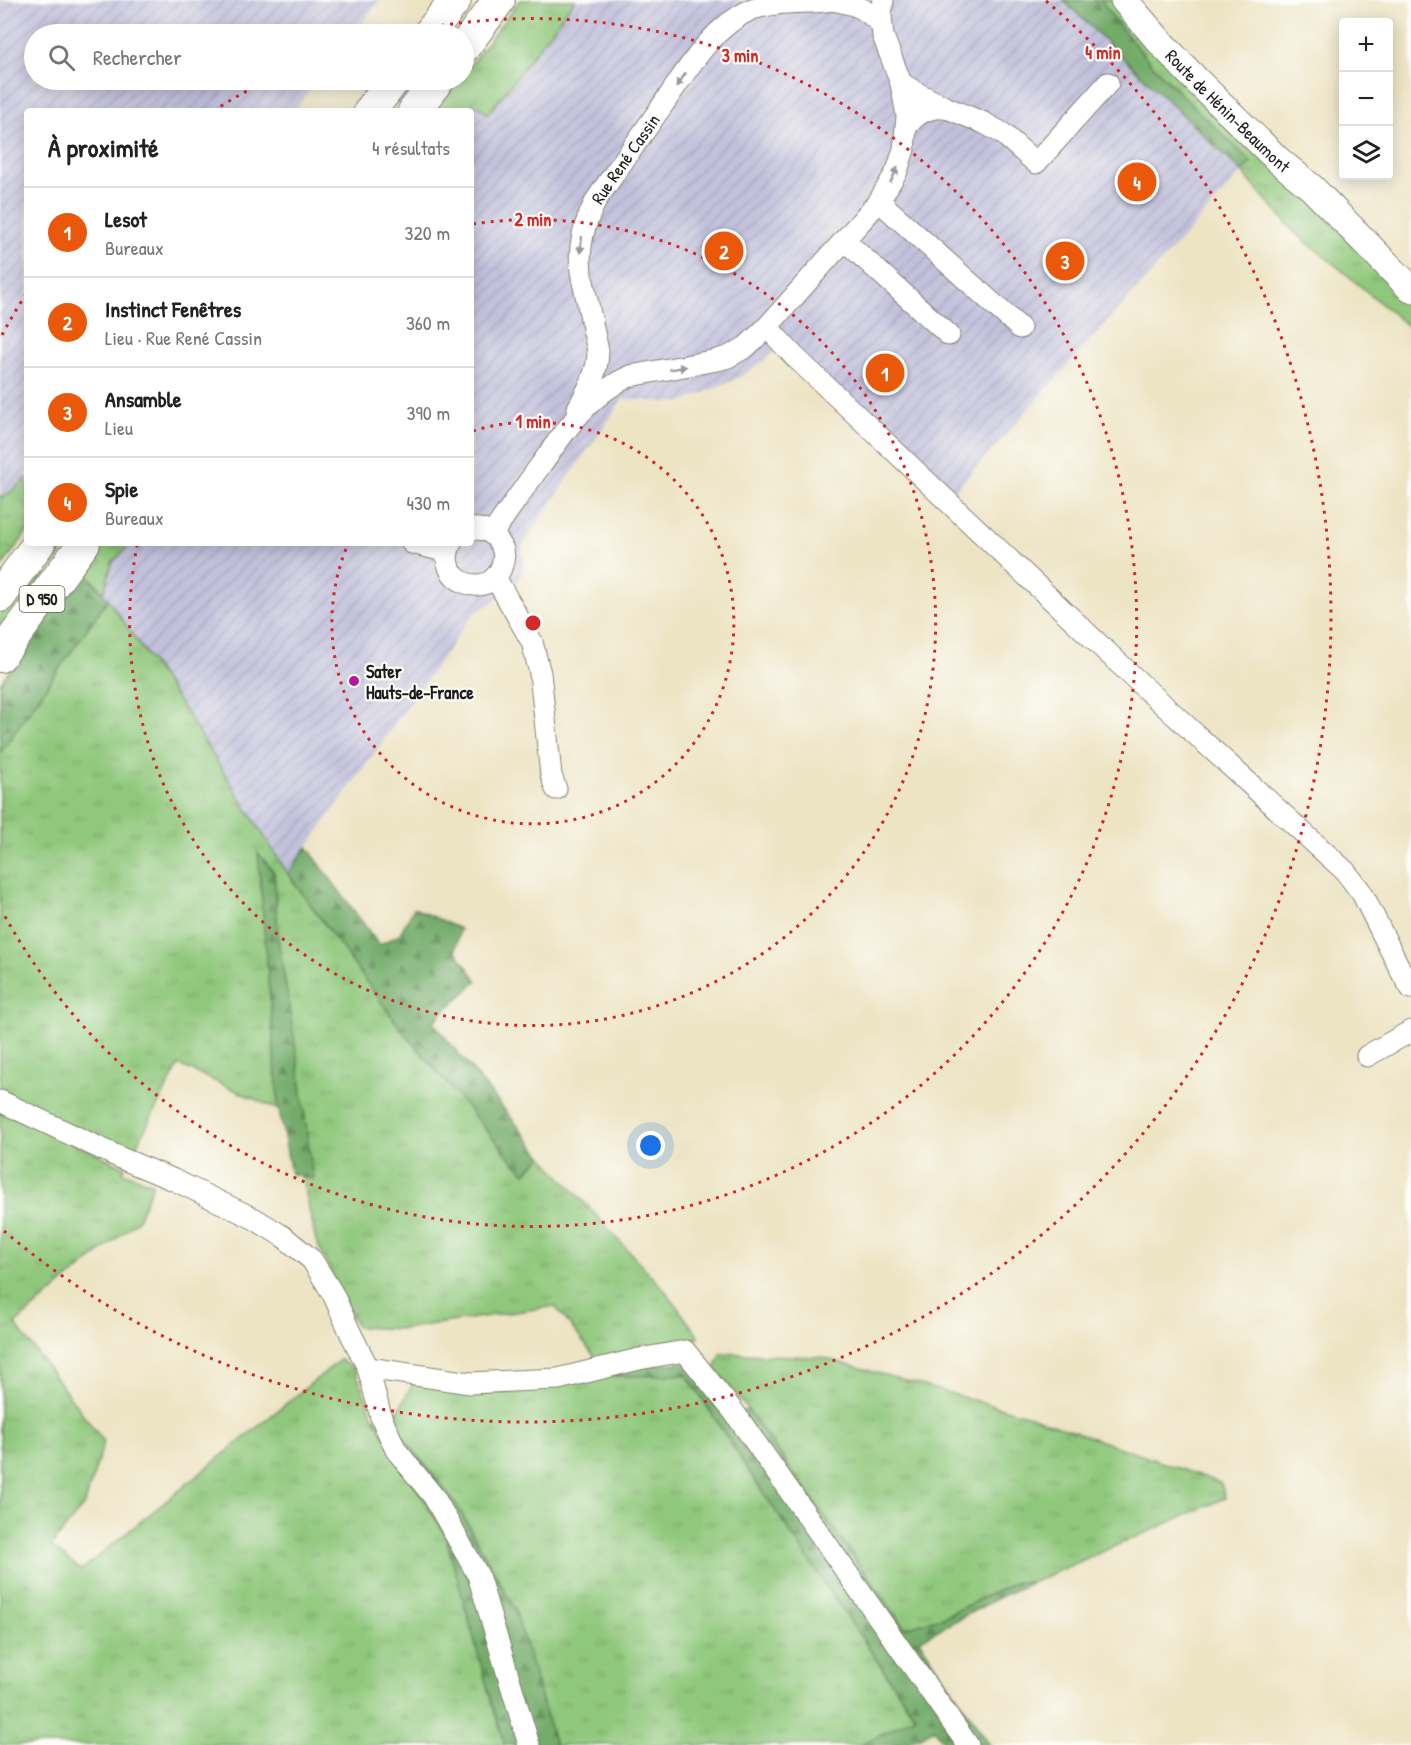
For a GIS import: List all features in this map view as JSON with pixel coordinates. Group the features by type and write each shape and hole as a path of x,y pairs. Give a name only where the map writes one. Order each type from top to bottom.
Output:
{"highway":[{"path":"418,24 436,0"},
{"path":"437,24 455,0"},
{"path":"474,34 499,0"},
{"path":"357,108 371,90"},
{"path":"372,108 386,90"},
{"path":"416,108 430,90"},
{"name":"D 950","path":"0,596 37,546"},
{"name":"D 950","path":"0,656 82,546"}],"main road":[{"name":"Route de Hénin-Beaumont","path":"1124,0 1197,81 1278,160 1312,188"},
{"name":"Route de Hénin-Beaumont","path":"1145,0 1283,152 1312,188 1411,289"}],"street":[{"name":"Rue René Cassin","path":"573,420 593,377 598,351 579,260 582,233 593,205 603,190 708,44 728,23 753,9 779,2 832,0 849,3 871,14 881,25"},
{"path":"492,534 573,420 609,387 636,374 728,357 746,348 879,201 897,171 904,149 907,126 906,105 901,83 886,48 881,25 883,0"},
{"path":"901,83 947,108 1002,133 1036,163 1108,83"},
{"path":"907,126 923,111 930,108 947,108"},
{"path":"879,201 1020,328"},
{"path":"844,240 949,334"},
{"path":"767,327 794,356 1145,688 1345,871 1362,893 1402,975 1411,988"},
{"path":"598,351 606,363 612,367 636,374"},
{"path":"449,547 448,562 451,571 464,582 480,585 488,582 495,577 502,565 503,552 500,543 492,534 474,529"},
{"path":"495,577 532,642 540,673 551,775 556,789"},
{"path":"1367,1056 1411,1031"},
{"path":"0,1101 255,1219 284,1237 312,1260 333,1294 369,1368 381,1417 396,1450 434,1497 478,1575 529,1745"},
{"path":"369,1368 470,1383 558,1379 639,1359 685,1352 734,1412 968,1745"}],"shaded area":[{"path":"0,0 380,0 361,24 24,24 24,90 310,90 296,108 24,108 24,480 3,498 0,496"},
{"path":"575,0 1063,0 1242,172 952,494 786,340 767,358 742,376 680,403 623,399 522,545 524,567 518,579 510,589 473,614 288,874 187,714 104,592 112,563 128,546 474,546 474,108 468,108 473,102 488,113"}],"green space":[{"path":"520,0 575,0 488,114 473,102 468,108 436,108 450,90 474,90 474,60"},
{"path":"1063,0 1101,0 1117,23 1153,65 1251,162 1242,172"},
{"path":"1101,0 1116,0 1411,303 1411,329 1295,233 1242,172 1251,162 1152,65"},
{"path":"24,480 24,536 0,569 0,496 3,498"},
{"path":"49,546 67,546 0,637 0,613"},
{"path":"98,546 128,546 112,563 104,592 81,568"},
{"path":"81,568 108,599 0,753 0,683"},
{"path":"108,599 187,714 288,874 401,1029 525,1173 542,1156 667,1293 699,1337 684,1344 598,1361 555,1306 402,1329 357,1327 316,1241 302,1177 313,1179 278,938 274,872 258,854 279,1110 179,1065 130,1158 0,1097 0,753"},
{"path":"307,847 379,945 399,935 414,908 460,929 455,950 477,981 433,1022 542,1156 525,1173 401,1029 288,874"},
{"path":"258,853 274,872 278,938 298,1062 313,1179 291,1174 279,1110"},
{"path":"0,1109 125,1167 123,1172 153,1184 137,1221 15,1324 104,1442 84,1505 51,1546 81,1570 340,1360 355,1370 374,1418 445,1534 505,1745 0,1745"},
{"path":"722,1353 821,1357 1027,1415 1221,1483 1225,1498 1033,1582 1016,1582 943,1617 905,1628 748,1410 715,1368"},
{"path":"687,1362 729,1416 748,1410 905,1628 943,1617 1016,1582 1033,1582 919,1640 990,1745 945,1745 935,1729 904,1745 861,1745 915,1716 746,1467 687,1375 613,1376 617,1368"},
{"path":"687,1375 746,1467 915,1717 861,1745 555,1745 515,1609 456,1504 396,1428 398,1411 413,1383"},
{"path":"398,1411 396,1428 456,1504 515,1609 555,1745 505,1745 445,1534 374,1418"}],"place":[{"name":"Spie","path":"1137,182"},
{"name":"Instinct Fenêtres","path":"724,251"},
{"name":"Ansamble","path":"1065,261"},
{"name":"Lesot","path":"885,373"},
{"name":"Sater Hauts-de-France","path":"354,681"}]}
